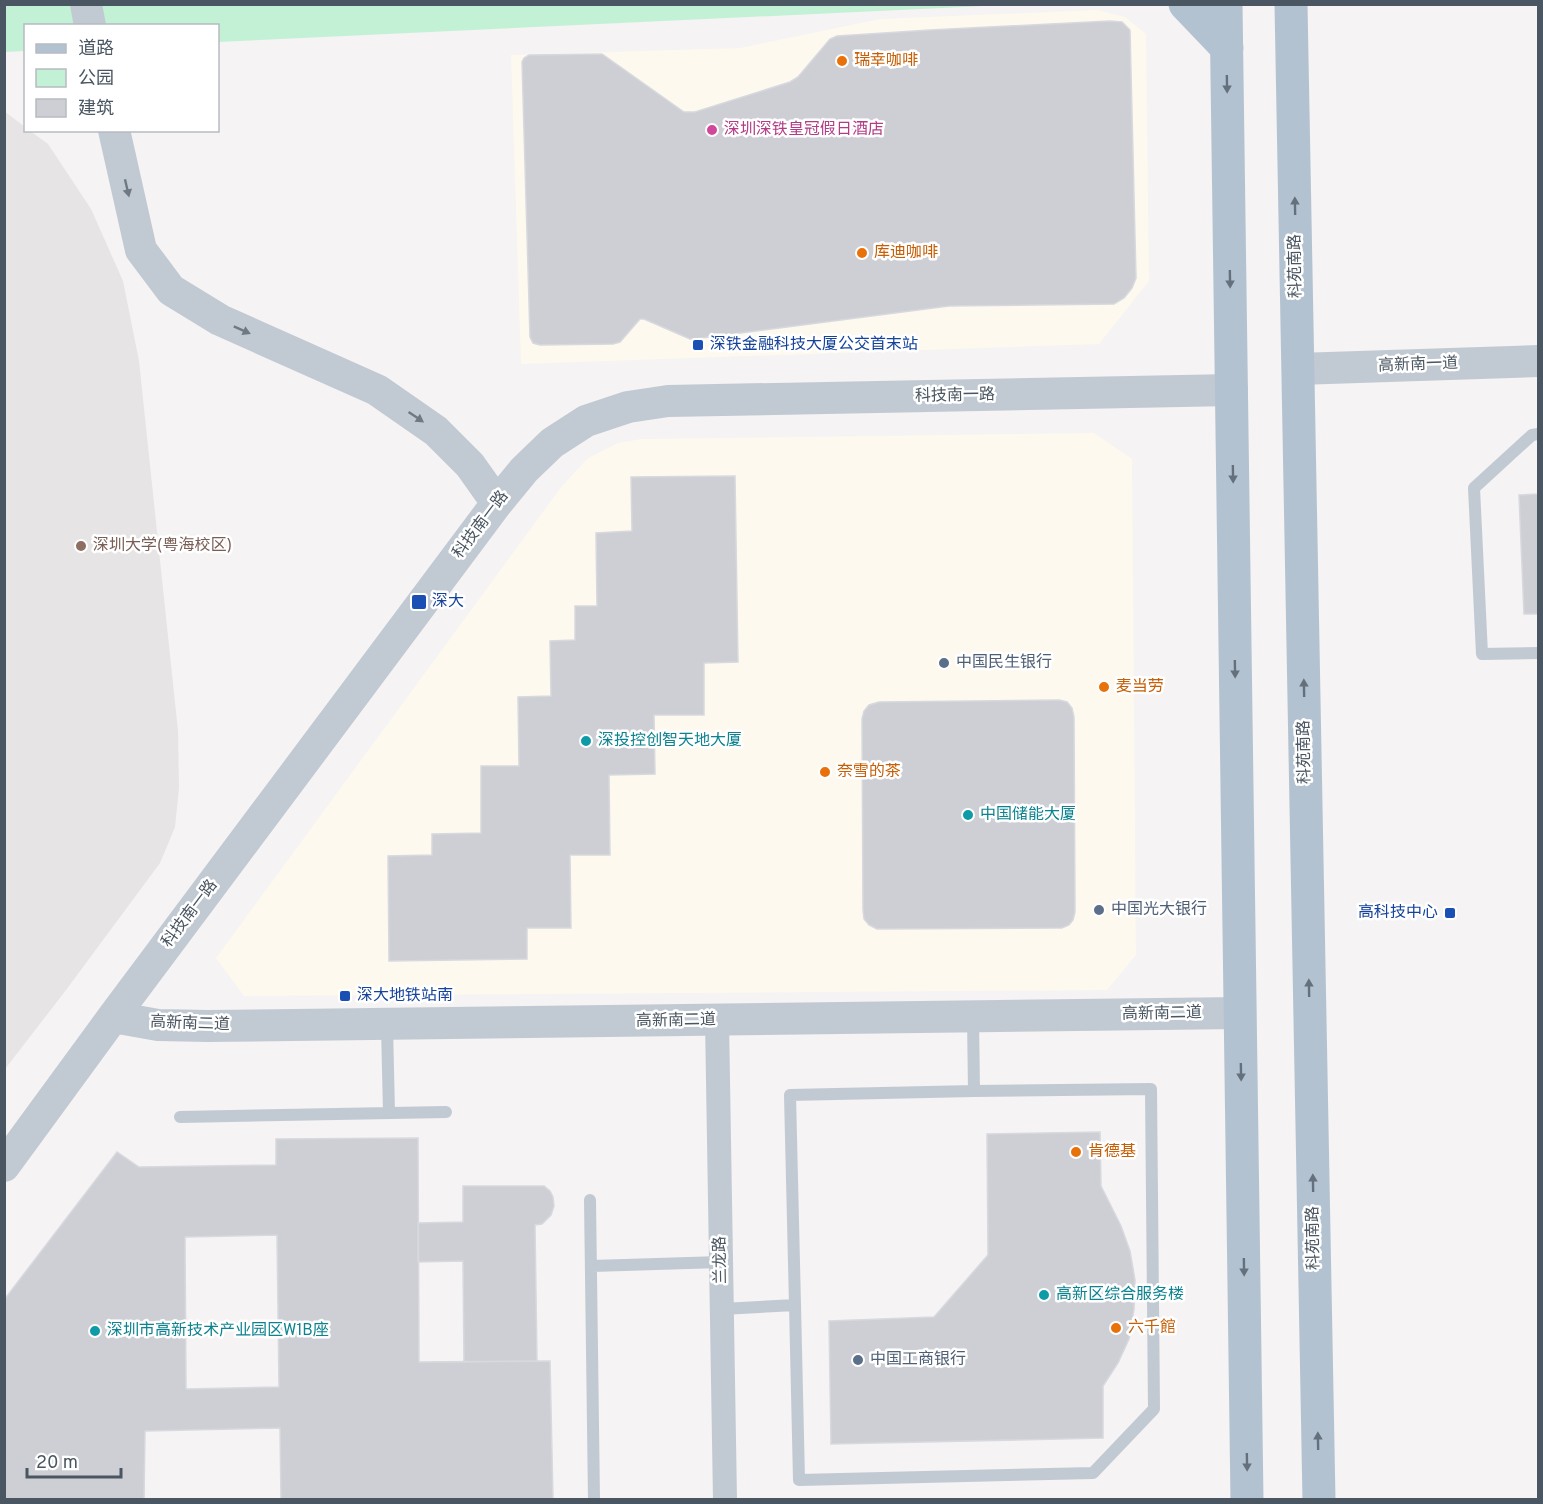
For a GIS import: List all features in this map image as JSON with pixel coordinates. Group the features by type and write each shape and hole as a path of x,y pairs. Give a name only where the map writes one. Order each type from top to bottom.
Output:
{"main road":[{"path":"1185,4 1227,48"},
{"path":"1226,4 1247,1500"},
{"name":"科苑南路","path":"1291,4 1319,1500"}],"street":[{"path":"86,4 90,24"},
{"path":"114,132 141,250 171,290 220,320 377,390 436,431 470,465 497,503"},
{"name":"高新南一道","path":"1298,369 1539,361"},
{"name":"科技南一路","path":"4,1166 497,503 524,470 552,443 586,421 628,406 668,401 1232,390"},
{"name":"高新南二道","path":"113,1017 158,1025 184,1026 1240,1013"},
{"name":"兰龙路","path":"717,1020 725,1500"}],"lane":[{"path":"1539,435 1532,435 1474,488 1482,654 1539,653"},
{"path":"973,1017 974,1091"},
{"path":"387,1024 389,1113"},
{"path":"1151,1089 1154,1409 1093,1473 799,1480 790,1095 974,1091 1151,1089"},
{"path":"180,1118 446,1112"},
{"path":"590,1200 594,1500"},
{"path":"592,1266 721,1262"},
{"path":"722,1309 795,1305"}],"shaded area":[{"path":"1098,10 1125,17 1146,34 1149,281 1099,344 521,364 511,55 740,48 880,19"},
{"name":"深圳大学(粤海校区)","path":"4,111 24,126 24,132 31,132 48,144 91,209 123,281 139,361 178,731 179,788 175,827 160,863 5,1069"},
{"path":"1094,433 1132,459 1136,955 1107,990 244,996 216,958 562,486 588,458 618,443 642,439"}],"green space":[{"path":"4,5 1005,5 219,42 219,24 24,24 24,51 5,52"}],"building":[{"path":"1122,22 1130,30 1136,278 1124,298 1114,304 949,306 694,339 640,319 620,342 613,344 540,345 533,343 530,337 522,62 529,55 602,54 684,112 695,112 790,82 798,77 830,39 837,36"},
{"name":"深投控创智天地大厦","path":"735,476 738,662 704,663 704,715 654,715 655,774 609,775 610,855 570,855 571,928 527,928 527,959 389,961 388,856 432,855 432,834 481,833 481,766 519,766 518,697 551,696 550,641 575,640 575,606 597,606 596,533 632,531 631,477"},
{"path":"1538,494 1538,614 1524,614 1519,495"},
{"name":"中国储能大厦","path":"1059,700 1067,702 1072,708 1074,717 1075,912 1069,925 1062,928 877,929 869,925 864,919 863,910 862,719 869,705 879,702"},
{"name":"高新区综合服务楼","path":"1100,1132 1101,1186 1121,1226 1130,1251 1135,1280 1134,1309 1129,1339 1118,1363 1103,1386 1103,1438 831,1444 829,1321 934,1317 988,1255 987,1134"},
{"name":"深圳市高新技术产业园区W1B座","path":"418,1138 419,1362 550,1361 553,1499 281,1500 280,1428 145,1431 144,1499 4,1500 4,1300 117,1152 139,1167 276,1165 276,1139","holes":["277,1235 279,1387 186,1389 185,1237"]},
{"path":"463,1186 544,1186 553,1197 554,1206 551,1215 542,1224 535,1225 537,1361 464,1362 463,1261 418,1262 418,1223 463,1222"}],"place":[{"name":"瑞幸咖啡","path":"842,61"},
{"name":"深圳深铁皇冠假日酒店","path":"712,130"},
{"name":"库迪咖啡","path":"862,253"},
{"name":"深铁金融科技大厦公交首末站","path":"698,345"},
{"name":"深圳大学(粤海校区)","path":"81,546"},
{"name":"深大","path":"419,602"},
{"name":"中国民生银行","path":"944,663"},
{"name":"麦当劳","path":"1104,687"},
{"name":"深投控创智天地大厦","path":"586,741"},
{"name":"奈雪的茶","path":"825,772"},
{"name":"中国储能大厦","path":"968,815"},
{"name":"中国光大银行","path":"1099,910"},
{"name":"高科技中心","path":"1450,913"},
{"name":"深大地铁站南","path":"345,996"},
{"name":"肯德基","path":"1076,1152"},
{"name":"高新区综合服务楼","path":"1044,1295"},
{"name":"六千館","path":"1116,1328"},
{"name":"深圳市高新技术产业园区W1B座","path":"95,1331"},
{"name":"中国工商银行","path":"858,1360"}]}
